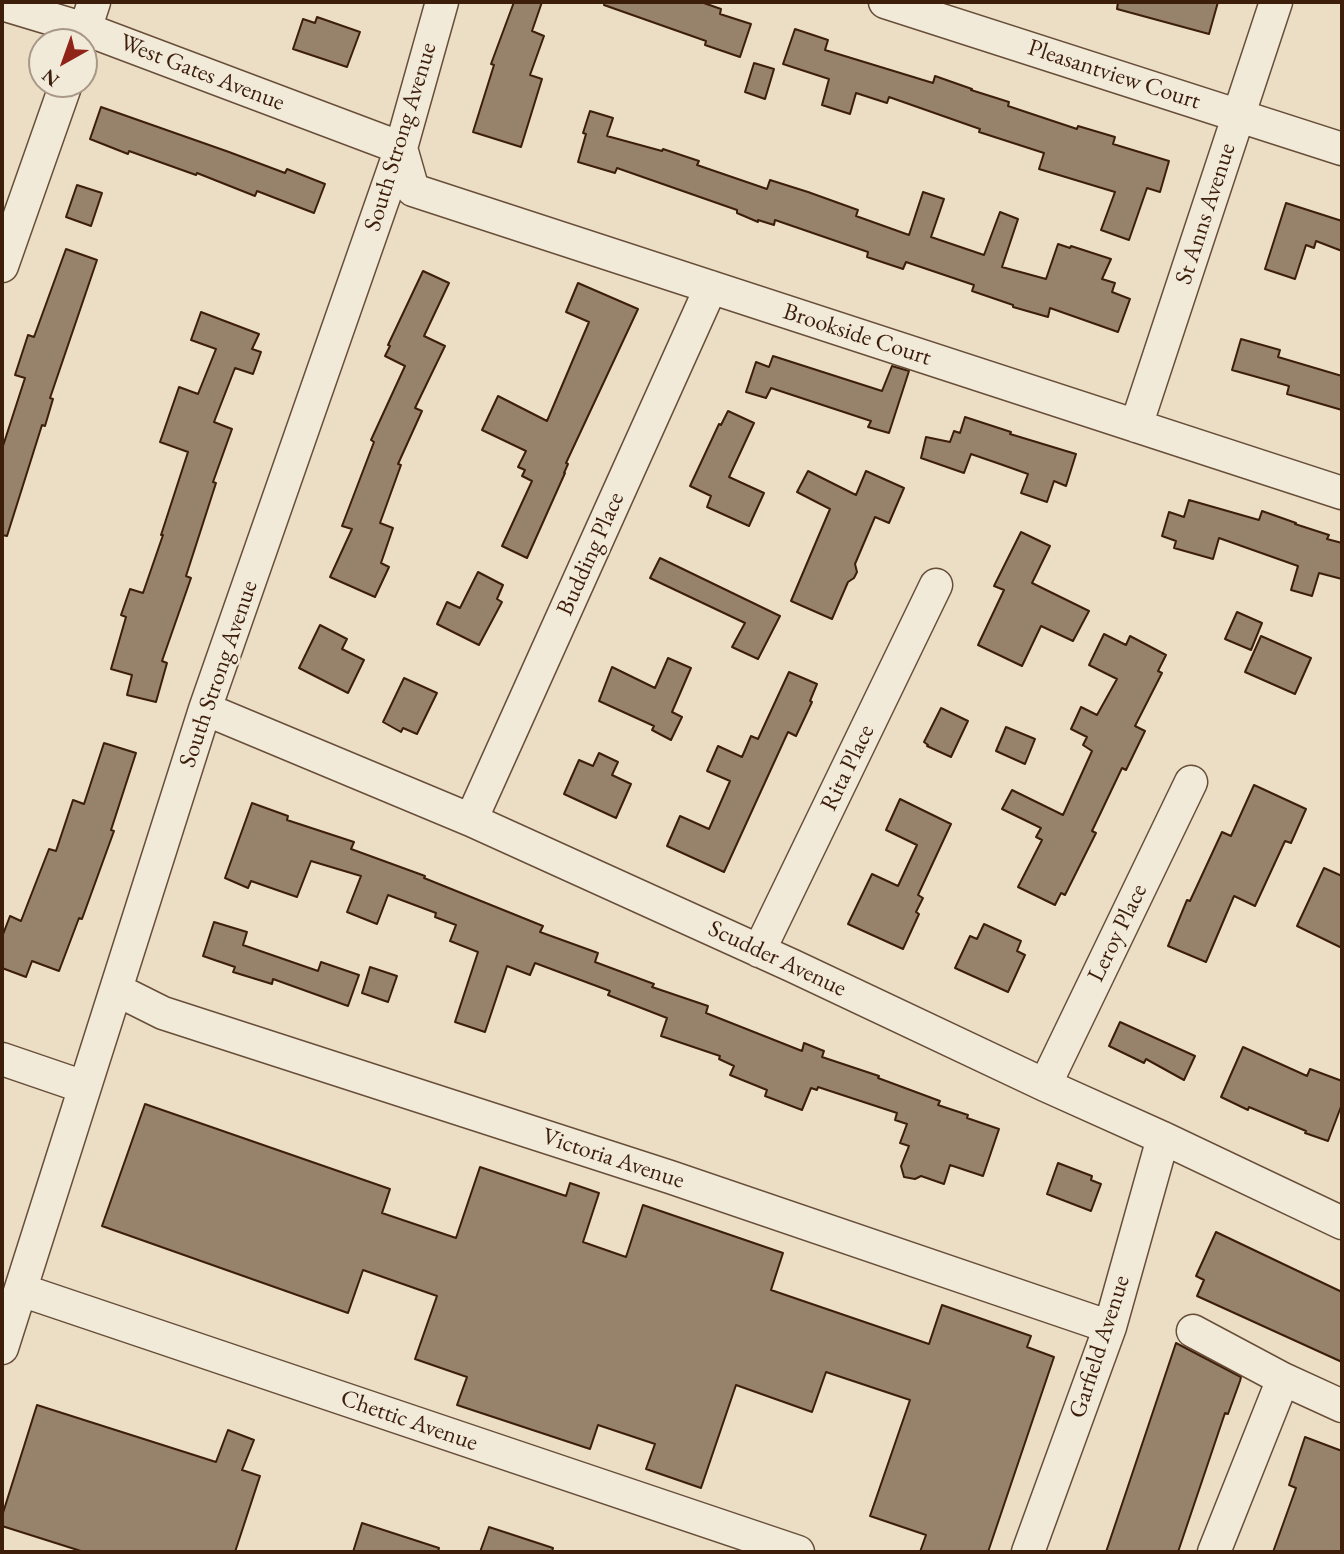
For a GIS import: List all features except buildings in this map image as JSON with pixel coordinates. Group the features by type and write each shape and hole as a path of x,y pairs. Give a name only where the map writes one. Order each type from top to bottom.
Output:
{"street":[{"name":"South Strong Avenue","path":"2,1348 205,709 401,148 442,2"},
{"name":"Pleasantview Court","path":"885,2 1342,149"},
{"name":"St Anns Avenue","path":"1136,426 1276,2"},
{"name":"West Gates Avenue","path":"2,4 87,24 401,148"},
{"path":"2,266 61,98"},
{"name":"Brookside Court","path":"401,148 412,190 1342,493"},
{"name":"Budding Place","path":"471,820 711,287"},
{"name":"Rita Place","path":"759,951 936,586"},
{"name":"Scudder Avenue","path":"205,709 471,820 1342,1223"},
{"name":"Leroy Place","path":"1045,1084 1191,782"},
{"name":"Victoria Avenue","path":"117,990 163,1013 670,1177 1111,1327"},
{"path":"2,1059 84,1087"},
{"name":"Garfield Avenue","path":"1028,1552 1111,1327 1163,1138"},
{"name":"Chettic Avenue","path":"21,1290 798,1552"},
{"path":"1193,1331 1283,1379 1342,1406"},
{"path":"1214,1552 1283,1379"}]}
